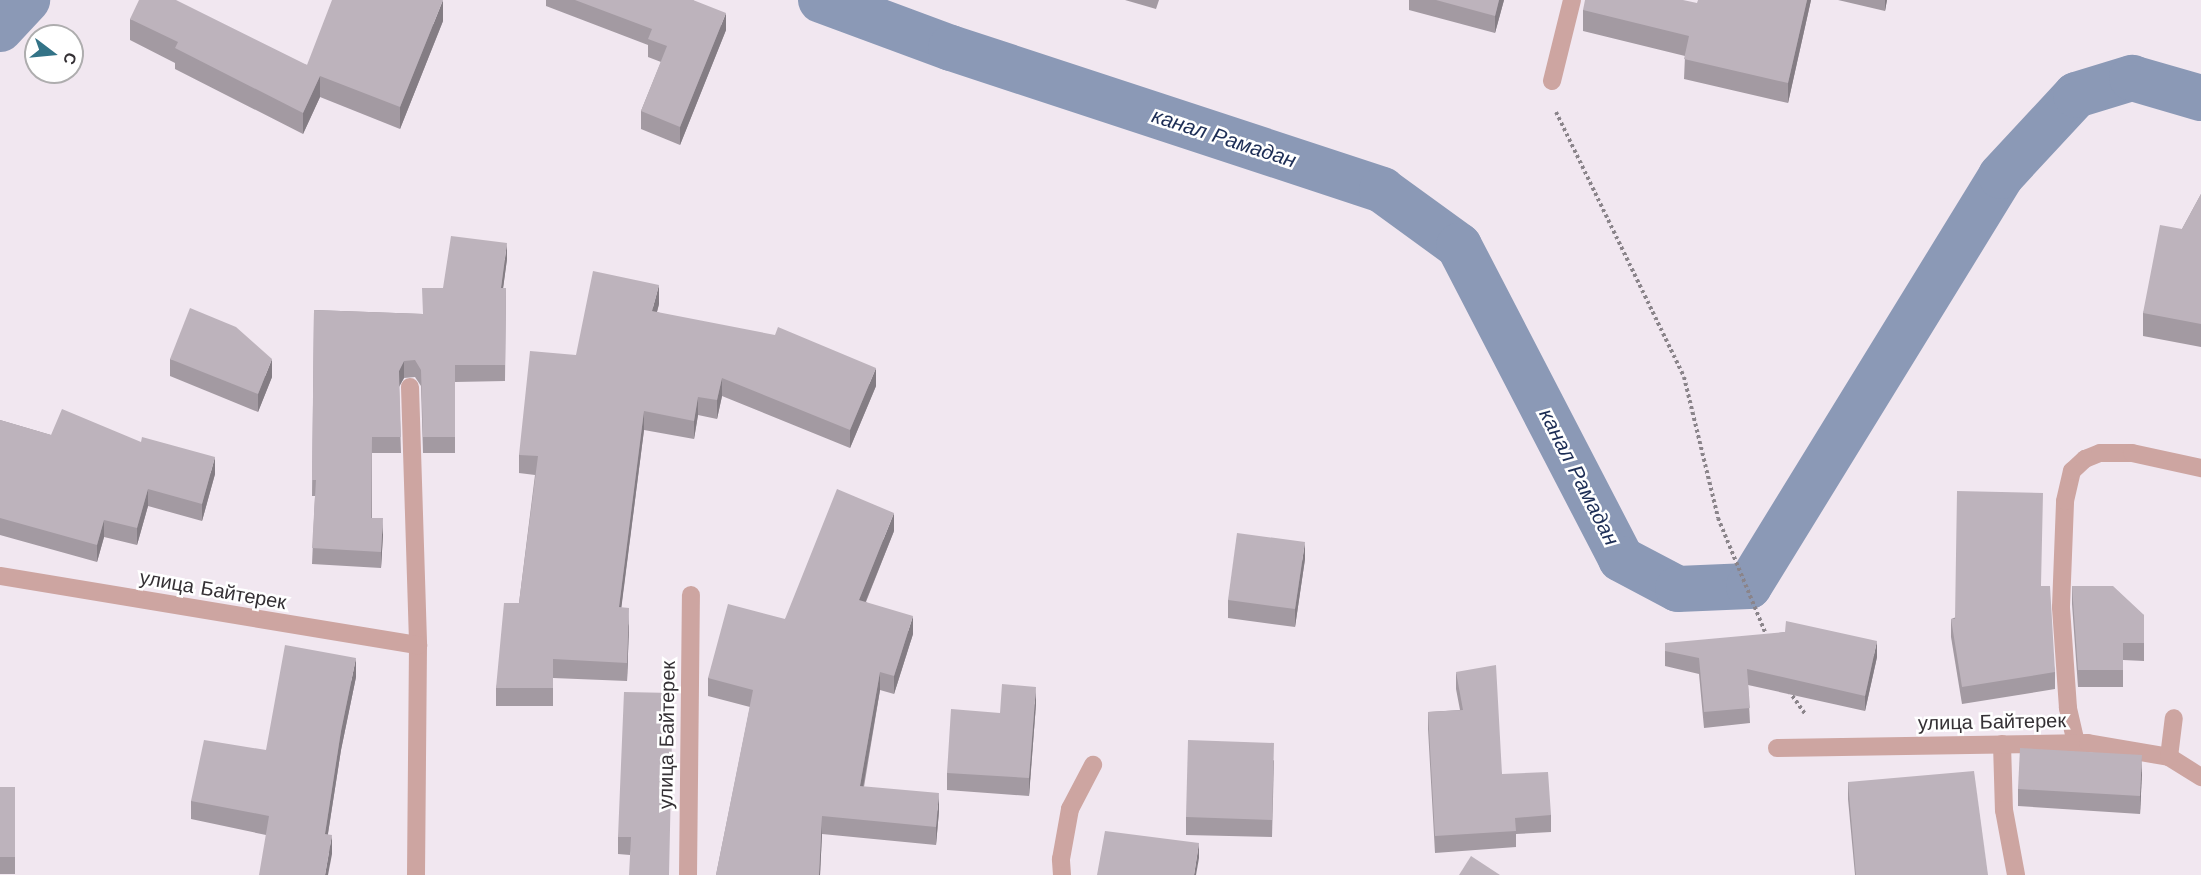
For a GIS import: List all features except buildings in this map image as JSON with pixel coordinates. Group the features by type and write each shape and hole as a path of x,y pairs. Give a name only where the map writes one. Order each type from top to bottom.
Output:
{"street":[{"path":"1552,81 1572,0"},
{"path":"410,387 418,645 416,875"},
{"path":"2076,743 2068,708 2061,607 2065,501 2072,471 2085,459 2100,453 2132,453 2201,468"},
{"name":"улица Байтерек","path":"0,576 418,645"},
{"name":"улица Байтерек","path":"688,875 691,595"},
{"path":"2169,757 2174,718"},
{"name":"улица Байтерек","path":"1777,748 2076,743 2169,757 2201,777"},
{"path":"2002,744 2004,810 2016,875"},
{"path":"1062,875 1061,859 1070,809 1093,765"}],"path":[{"path":"1552,81 1557,118 1684,377 1718,518 1760,614 1771,648"},
{"path":"1783,682 1828,748"}],"waterway":[{"name":"канал Рамадан","path":"0,29 27,0"},
{"name":"канал Рамадан","path":"821,0 951,48 1382,190 1459,246 1621,559 1678,589 1749,586 2001,176 2076,95 2132,78 2201,98"}]}
